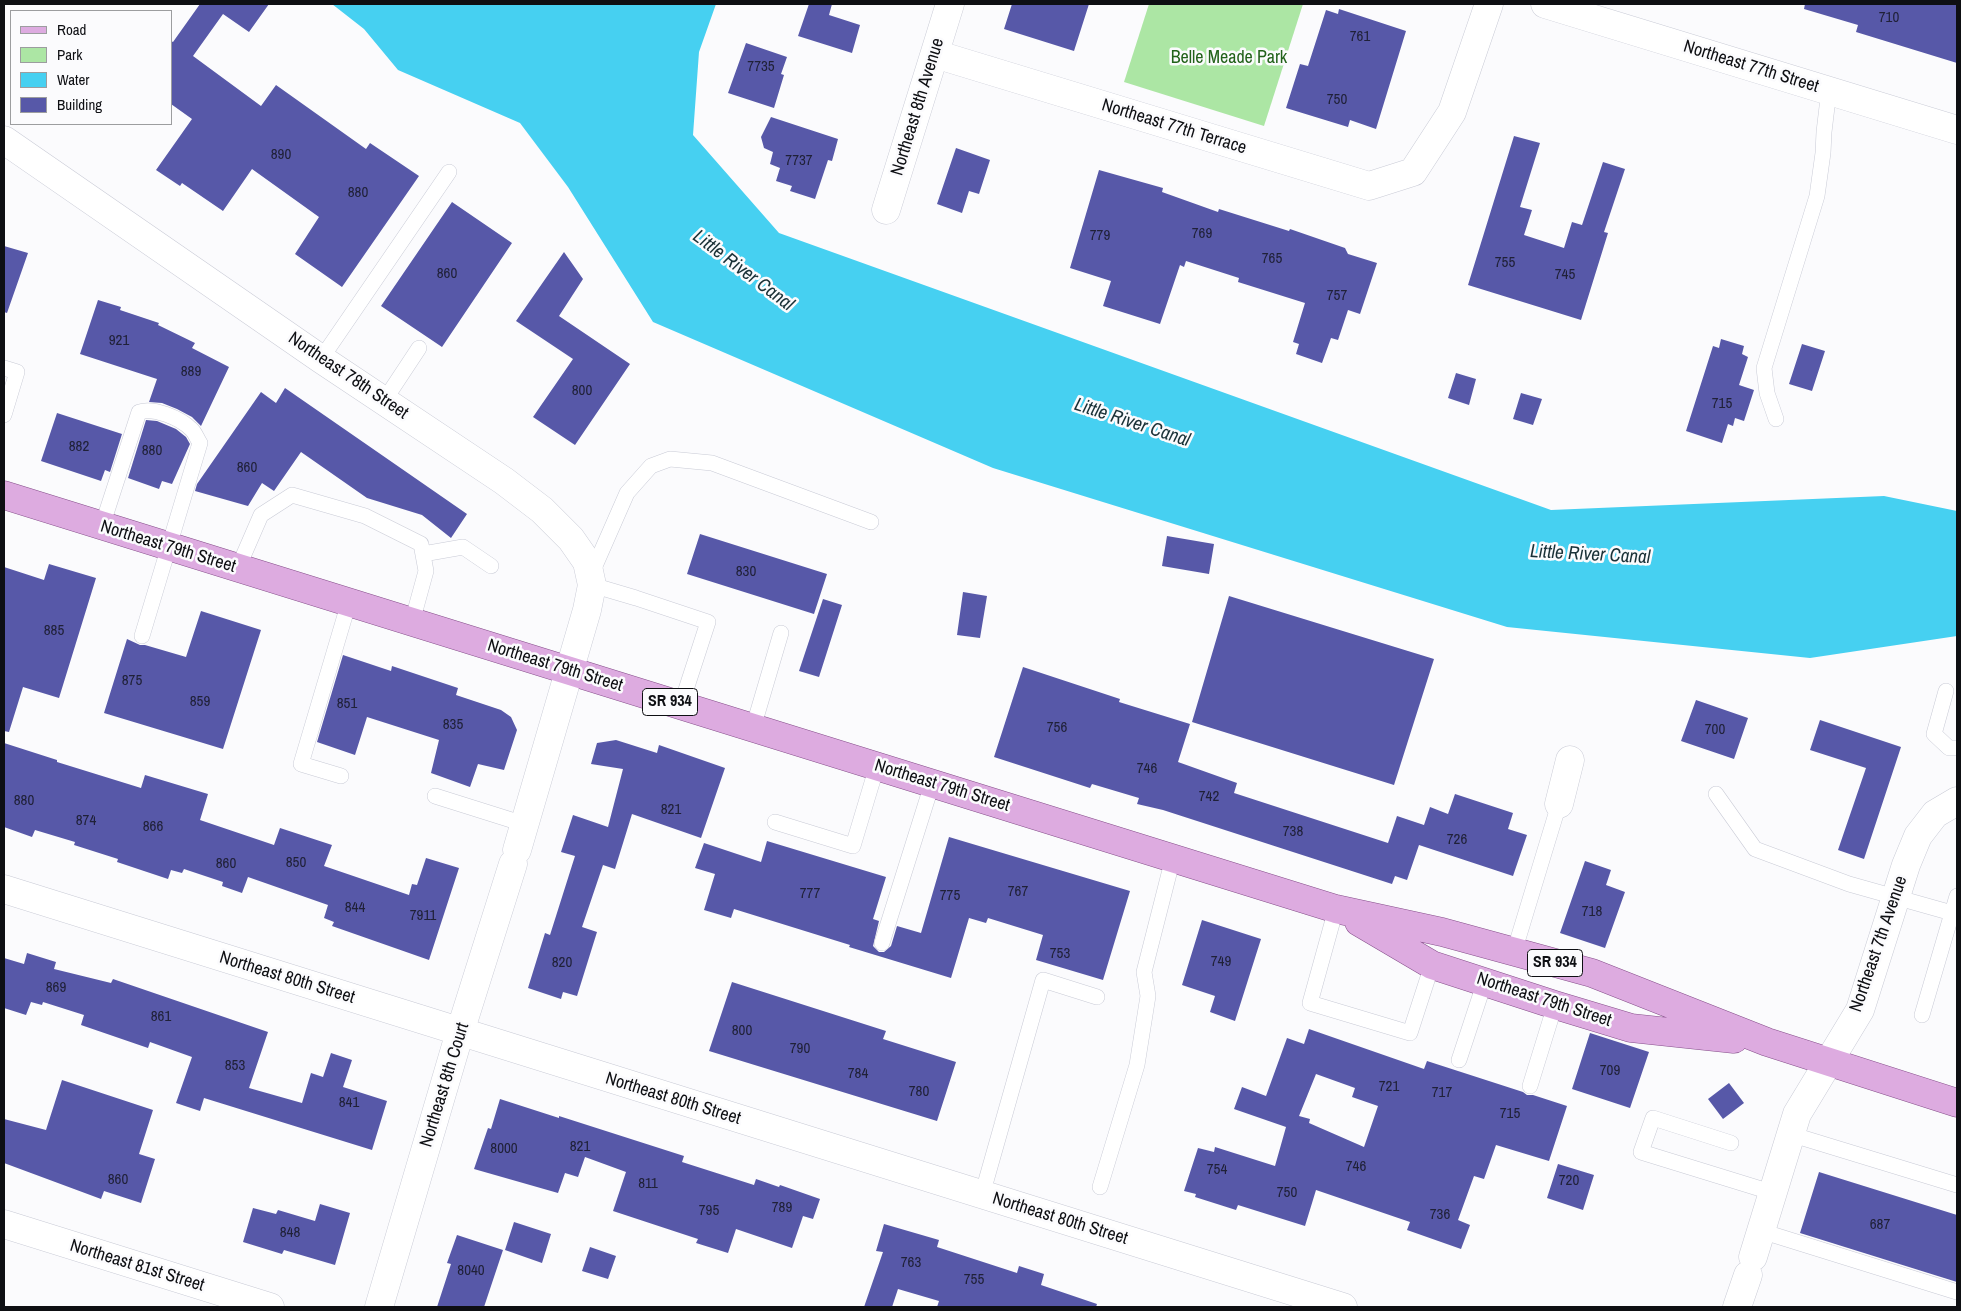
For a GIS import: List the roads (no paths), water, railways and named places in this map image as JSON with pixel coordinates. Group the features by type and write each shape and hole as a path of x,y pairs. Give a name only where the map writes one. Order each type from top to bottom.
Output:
{"main road":[{"name":"Northeast 79th Street","path":"4,496 1336,908 1442,932 1592,974 1767,1042 1957,1102"},
{"name":"Northeast 79th Street","path":"1336,908 1432,964 1555,1005 1631,1028 1767,1042"}],"street":[{"name":"Northeast 8th Avenue","path":"886,210 950,4"},
{"name":"Northeast 77th Terrace","path":"935,54 1369,186 1413,172 1452,112 1489,4"},
{"name":"Northeast 77th Street","path":"1546,4 1957,130"},
{"name":"Northeast 78th Street","path":"4,140 321,359 504,480 557,523 581,552 592,580"},
{"path":"570,670 587,610 592,580"},
{"name":"Northeast 8th Court","path":"379,1307 570,670"},
{"path":"1559,804 1570,760"},
{"name":"Northeast 7th Avenue","path":"1737,1307 1774,1193 1796,1114 1860,1010 1906,865 1918,836 1935,814 1953,803"},
{"name":"Northeast 80th Street","path":"4,889 1343,1307"},
{"name":"Northeast 81st Street","path":"4,1224 270,1307"}],"lane":[{"path":"1776,418 1767,393 1764,368 1817,196 1824,153 1824,132 1829,90"},
{"path":"321,359 449,172"},
{"path":"384,401 419,348"},
{"path":"4,368 17,372 4,415"},
{"path":"102,526 140,412 147,410 163,413 192,429 200,443 142,636"},
{"path":"681,705 708,622 636,598 592,580 627,493 651,466 670,460 712,463 871,522"},
{"path":"238,568 261,515 292,495 365,516 421,544 426,571 412,622"},
{"path":"423,554 463,547 491,566"},
{"path":"341,776 301,764 349,602"},
{"path":"754,728 781,633"},
{"path":"1946,691 1934,734 1949,748 1957,748"},
{"path":"775,822 853,846 877,766"},
{"path":"882,943 932,784"},
{"path":"1716,794 1755,849 1849,884 1952,913"},
{"path":"435,796 524,824"},
{"path":"1514,952 1559,804"},
{"path":"1100,1187 1138,1065 1148,996 1144,972 1173,858"},
{"path":"1922,1015 1957,896"},
{"path":"1336,908 1310,1003 1410,1033 1432,964"},
{"path":"982,1195 1043,980 1097,997"},
{"path":"1459,1060 1485,981"},
{"path":"1530,1086 1555,1005"},
{"path":"1731,1143 1653,1118 1641,1152 1774,1193"},
{"path":"1790,1134 1957,1185"},
{"path":"1761,1231 1957,1292"}],"water":[{"name":"Little River Canal","path":"332,4 716,4 699,52 693,135 779,233 1551,510 1884,496 1957,511 1957,636 1810,658 1507,627 993,468 653,322 568,187 520,123 398,70 364,29"}],"park label":[{"name":"Belle Meade Park","path":"1229,58"}]}
